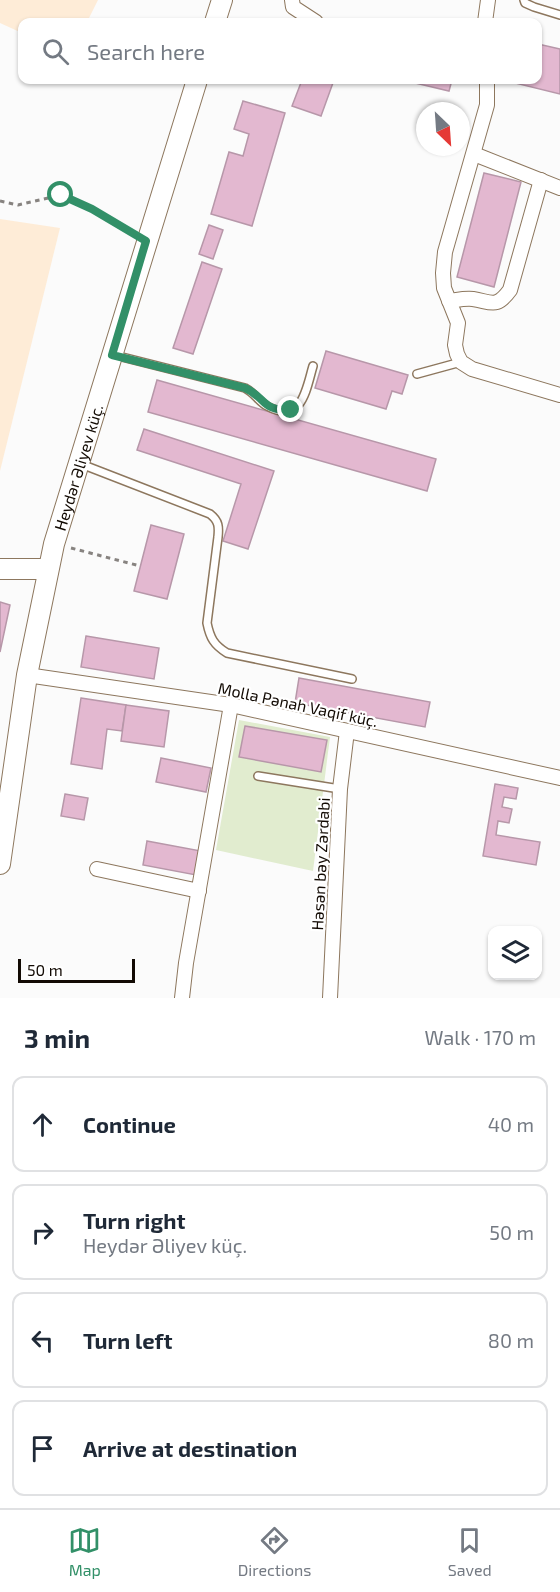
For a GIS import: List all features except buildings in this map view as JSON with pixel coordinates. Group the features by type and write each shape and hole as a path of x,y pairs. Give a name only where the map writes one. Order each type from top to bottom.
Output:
{"main road":[{"path":"216,18 222,0"},
{"name":"Heydər Əliyev küç.","path":"0,864 10,769 54,544 196,84"},
{"path":"0,569 48,569"}],"street":[{"path":"292,0 293,7 310,18"},
{"path":"486,18 488,0"},
{"path":"487,84 487,105 445,252 444,288 458,323 455,345 461,362 472,369 560,395"},
{"path":"474,154 560,188"},
{"path":"449,301 466,298 492,304 502,301 510,291 541,180"},
{"name":"Molla Pənah Vaqif küç.","path":"27,675 231,705 560,777"},
{"path":"182,998 231,705"},
{"name":"Həsən bəy Zərdabi","path":"330,998 340,789 347,731"},
{"path":"97,869 199,891"}],"lane":[{"path":"524,0 534,8 560,15"},
{"path":"112,355 245,388 255,393 265,405 278,410 291,410 299,406 304,399 313,366"},
{"path":"417,374 461,362"},
{"path":"79,463 210,514 216,519 218,537 207,623 216,646 227,653 352,679"},
{"path":"258,776 340,789"}],"path":[{"path":"0,201 18,205 61,195 146,241"},
{"path":"54,544 140,566"}],"shaded area":[{"path":"0,0 98,0 89,18 18,18 18,31 0,23"},
{"path":"0,219 60,228 0,471"}],"green space":[{"path":"239,720 330,737 313,871 216,850"}],"route":[{"path":"61,195 92,209 146,241 112,355 245,388 255,393 265,405 278,410 291,410"}]}
